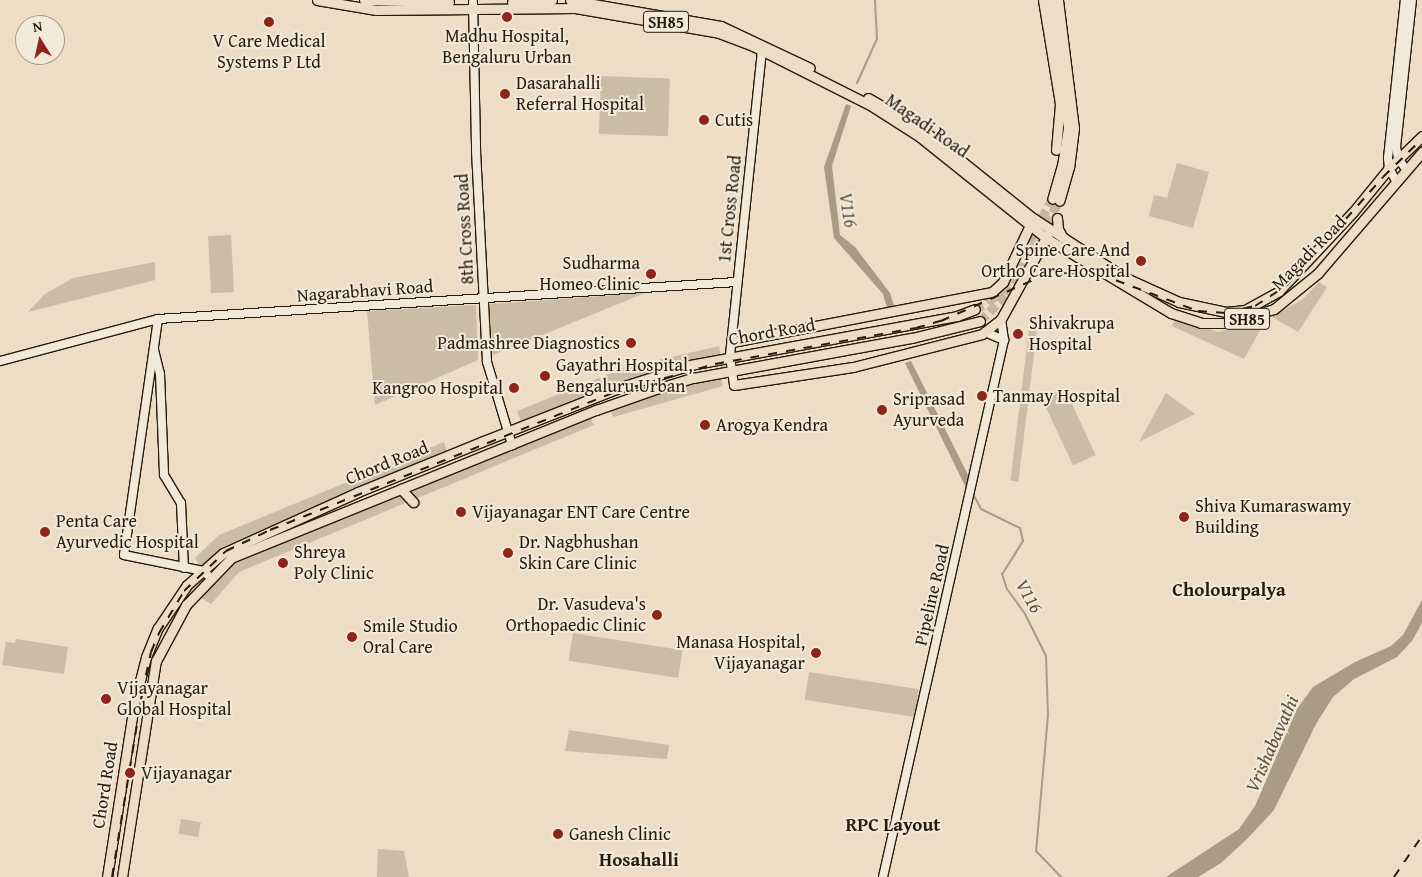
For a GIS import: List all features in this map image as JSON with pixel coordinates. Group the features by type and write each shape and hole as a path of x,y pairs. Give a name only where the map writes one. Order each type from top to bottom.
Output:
{"main road":[{"name":"Magadi Road","path":"316,0 376,10 552,0"},
{"name":"Magadi Road","path":"364,0 575,8 634,16 719,32 762,47"},
{"name":"Magadi Road","path":"570,0 720,26 762,47 923,130 1031,222 1048,234 1171,314 1201,323 1228,324 1260,316 1288,298 1318,272 1367,218 1395,180 1422,152"},
{"path":"1043,0 1060,104 1056,150"},
{"path":"1051,0 1068,128 1055,200 1069,166 1074,128 1058,0"},
{"path":"1395,180 1389,168 1405,0"},
{"path":"1406,168 1398,158 1396,148 1412,0"},
{"name":"8th Cross Road","path":"473,5 476,151 487,362 505,414 512,445"},
{"name":"1st Cross Road","path":"734,385 730,356 762,47"},
{"name":"Magadi Road","path":"1062,243 1124,277 1179,302 1226,312 1245,310 1270,298 1291,280 1398,158 1422,136"},
{"path":"1033,261 1042,252 1062,243 1058,229 1058,218"},
{"path":"732,342 898,312 992,292 1003,282 1031,222"},
{"path":"734,385 903,356 968,340 986,332 1001,319 1048,234"},
{"name":"Nagarabhavi Road","path":"0,361 158,319 737,282"},
{"name":"Chord Road","path":"107,877 134,704 144,661 166,617 188,585 223,553 358,492 621,387 730,356 957,316 975,309"},
{"path":"898,312 909,325"},
{"path":"158,319 124,556 203,571 211,578"},
{"name":"Pipeline Road","path":"883,877 1004,340 1001,319"},
{"name":"Chord Road","path":"122,877 156,661 186,605 231,558 656,389 732,370 912,338 980,321"},
{"path":"986,332 1004,340"},
{"path":"154,346 160,374 164,475 181,503 184,568"},
{"path":"402,489 413,502"}],"shaded area":[{"path":"601,76 670,78 668,136 599,134"},
{"path":"846,104 851,106 832,166 840,235 855,247 890,293 894,306 887,308 883,294 834,238 824,167"},
{"path":"1177,163 1209,172 1193,228 1149,216 1154,195 1167,198"},
{"path":"231,235 234,292 211,293 208,236"},
{"path":"155,262 155,280 28,312 45,294 73,278"},
{"path":"1319,282 1327,287 1298,332 1272,317 1303,299"},
{"path":"645,293 493,355 489,304"},
{"path":"476,305 478,360 375,405 367,311"},
{"path":"1175,318 1218,332 1248,324 1263,325 1244,359 1172,326"},
{"path":"1029,329 1037,330 1018,482 1010,481"},
{"path":"719,346 721,355 689,362 522,424 517,411 624,368"},
{"path":"911,361 970,479 966,488 905,363"},
{"path":"720,373 723,386 613,417 609,407"},
{"path":"1064,387 1096,455 1073,466 1041,398"},
{"path":"1166,393 1195,414 1139,442"},
{"path":"589,415 594,425 239,572 211,604 201,598 245,553 402,494"},
{"path":"444,442 447,452 222,547 201,568 195,558 219,535"},
{"path":"1422,600 1422,623 1412,641 1397,657 1354,679 1333,697 1316,724 1274,810 1221,863 1198,877 1166,877 1239,829 1255,806 1297,709 1313,687 1355,662 1391,646 1403,635"},
{"path":"573,633 683,650 678,678 569,661"},
{"path":"16,639 68,647 64,674 2,665 6,642 15,643"},
{"path":"809,672 919,689 914,717 805,700"},
{"path":"569,730 669,745 667,759 565,751"},
{"path":"181,819 201,822 198,837 179,834"},
{"path":"378,849 404,851 409,877 377,877"}],"waterway":[{"name":"V116","path":"857,83 877,39 875,0"},
{"name":"V116","path":"972,492 981,509 1020,528 1023,541 1002,574 1007,589 1025,614 1046,656 1048,715 1036,851 1061,877"}],"tunnel":[{"path":"1023,254 1052,199"},
{"path":"980,321 1007,295 1059,201"},
{"path":"975,309 988,303 1008,281"}],"railway":[{"path":"112,877 142,693 151,652 159,633 184,591 226,551 270,530 612,393 715,364 916,328 941,321 1040,277 1066,273 1099,274 1198,311 1226,313 1255,306 1286,286 1383,177 1422,139"},
{"path":"1394,877 1422,836"}],"place":[{"name":"Madhu Hospital, Bengaluru Urban","path":"507,17"},
{"name":"V Care Medical Systems P Ltd","path":"269,22"},
{"name":"Dasarahalli Referral Hospital","path":"505,94"},
{"name":"Cutis","path":"704,120"},
{"name":"Spine Care And Ortho Care Hospital","path":"1141,261"},
{"name":"Sudharma Homeo Clinic","path":"651,274"},
{"name":"Shivakrupa Hospital","path":"1018,334"},
{"name":"Padmashree Diagnostics","path":"631,343"},
{"name":"Gayathri Hospital, Bengaluru Urban","path":"545,376"},
{"name":"Kangroo Hospital","path":"514,388"},
{"name":"Tanmay Hospital","path":"982,396"},
{"name":"Sriprasad Ayurveda","path":"882,410"},
{"name":"Arogya Kendra","path":"705,425"},
{"name":"Vijayanagar ENT Care Centre","path":"461,512"},
{"name":"Shiva Kumaraswamy Building","path":"1184,517"},
{"name":"Penta Care Ayurvedic Hospital","path":"45,532"},
{"name":"Dr. Nagbhushan Skin Care Clinic","path":"508,553"},
{"name":"Shreya Poly Clinic","path":"283,563"},
{"name":"Dr. Vasudeva's Orthopaedic Clinic","path":"657,615"},
{"name":"Smile Studio Oral Care","path":"352,637"},
{"name":"Manasa Hospital, Vijayanagar","path":"816,653"},
{"name":"Vijayanagar Global Hospital","path":"106,699"},
{"name":"Vijayanagar","path":"130,773"},
{"name":"Ganesh Clinic","path":"558,834"}],"district":[{"name":"Cholourpalya","path":"1229,590"},
{"name":"RPC Layout","path":"893,825"},
{"name":"Hosahalli","path":"639,860"}],"water label":[{"name":"Vrishabavathi","path":"1272,744"}]}
